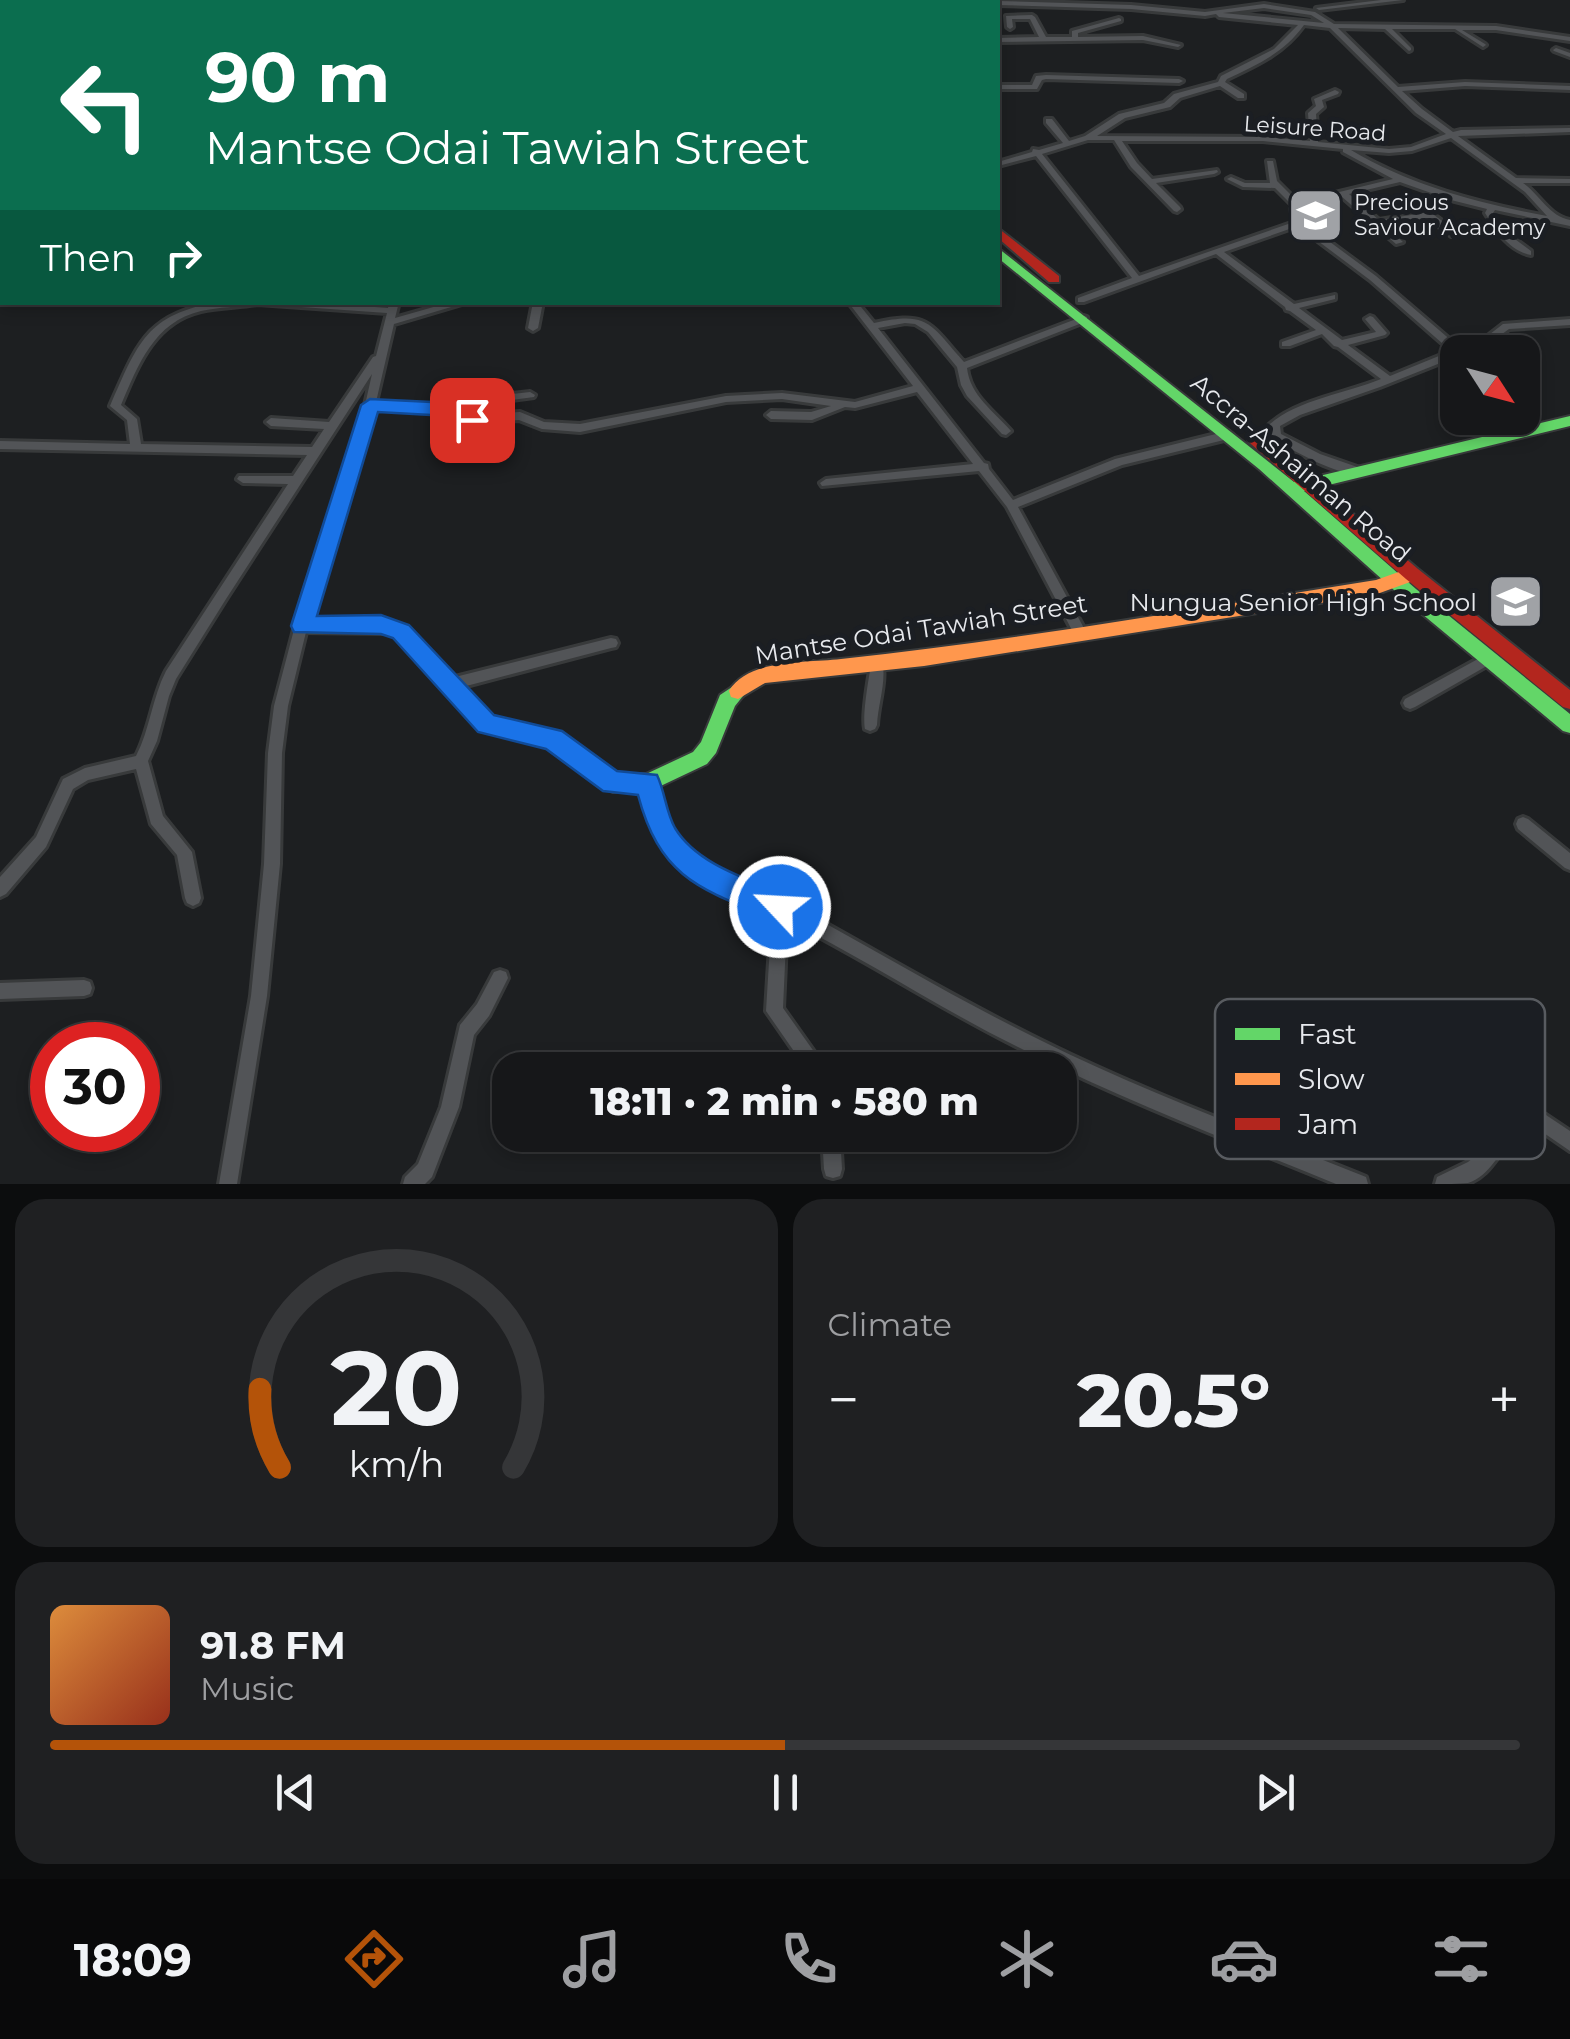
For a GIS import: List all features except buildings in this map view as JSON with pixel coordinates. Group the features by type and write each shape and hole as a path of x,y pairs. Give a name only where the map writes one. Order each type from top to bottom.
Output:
{"main road":[{"name":"Accra-Ashaiman Road","path":"1000,234 1228,435 1300,485"},
{"name":"Accra-Ashaiman Road","path":"1000,253 1082,310 1300,485 1404,578 1486,659 1570,725"},
{"path":"1300,485 1567,425"},
{"name":"Accra-Ashaiman Road","path":"1404,578 1570,701"},
{"name":"Mantse Odai Tawiah Street","path":"648,783 700,758 709,747 727,701 748,680 878,664 1404,578"},
{"path":"302,626 391,627 401,632 487,724 553,739 612,782 648,783"}],"street":[{"path":"1206,14 1248,6 1318,7 1400,0"},
{"path":"1000,3 1053,2 1332,26 1504,29 1570,39"},
{"path":"1318,7 1396,89 1450,135 1515,180 1556,221"},
{"path":"1010,27 1008,17 1032,18 1044,40"},
{"path":"1076,38 1074,32 1119,20"},
{"path":"1088,138 1122,116 1161,107 1178,96 1221,83 1224,78 1281,52 1302,24"},
{"path":"1387,27 1409,49"},
{"path":"1456,28 1483,45"},
{"path":"1000,40 1143,38 1178,44"},
{"path":"1556,50 1570,55"},
{"path":"1000,88 1034,87 1039,78 1046,77 1179,81"},
{"path":"1221,83 1241,96"},
{"path":"1396,89 1466,84 1570,88"},
{"path":"1314,145 1312,113 1320,108 1318,99 1335,92"},
{"path":"1049,121 1066,142"},
{"name":"Leisure Road","path":"1000,163 1088,138 1246,139 1346,149 1412,149 1450,135 1570,130"},
{"path":"1116,138 1134,165 1178,208"},
{"path":"1246,139 1256,153"},
{"path":"1346,149 1398,180 1492,208 1570,223"},
{"path":"1036,151 1138,280"},
{"path":"1270,163 1272,178 1297,206 1300,222 1440,336"},
{"path":"1152,181 1214,172"},
{"path":"1231,179 1244,185 1278,186"},
{"path":"1297,206 1398,180"},
{"path":"1515,180 1570,180"},
{"path":"1343,193 1399,242"},
{"path":"1492,208 1489,214 1501,233 1528,253"},
{"path":"1379,223 1430,215 1454,234"},
{"path":"962,366 1138,280 1300,222"},
{"path":"1217,251 1389,380"},
{"path":"1290,308 1332,297"},
{"path":"136,448 132,419 115,406 144,342 162,324 213,305"},
{"path":"298,305 392,312 442,305"},
{"path":"533,328 537,305"},
{"path":"854,305 1011,505 1079,630"},
{"path":"228,1184 259,996 272,864 277,727 302,626 370,405 392,312"},
{"path":"870,327 919,319 962,366 961,379 972,396 1006,431"},
{"path":"1338,344 1382,333 1370,319"},
{"path":"1494,335 1506,326 1570,322"},
{"path":"1286,344 1321,331"},
{"path":"193,898 184,852 156,819 141,761 158,700 196,642 222,590 381,353"},
{"path":"1359,472 1289,445 1276,436 1274,425 1292,414 1355,395 1440,359"},
{"path":"771,415 812,416 919,388"},
{"path":"449,413 496,399 530,395"},
{"path":"370,405 449,413 472,420 520,416 542,425 580,428 726,399 782,396 843,405"},
{"path":"271,422 330,426"},
{"path":"1011,505 1119,462 1228,435"},
{"path":"0,445 314,451"},
{"path":"826,483 984,467"},
{"path":"243,479 297,480"},
{"path":"451,684 611,643"},
{"path":"1410,703 1486,659"},
{"path":"870,725 870,702 879,687 878,664"},
{"path":"0,889 41,842 68,784 85,774 141,761"},
{"path":"648,783 661,830 676,852 696,868 780,907 1040,1049 1215,1126"},
{"path":"1524,824 1570,863"},
{"path":"780,907 772,1003 805,1052"},
{"path":"412,1184 425,1170 450,1107 466,1031 500,978"},
{"path":"0,991 84,988"},
{"path":"1545,1124 1570,1142"},
{"path":"832,1152 833,1169"},
{"path":"1297,1159 1359,1184"},
{"path":"1444,1184 1476,1168 1483,1159"}],"traffic: fast":[{"path":"1000,254 1265,465 1410,594 1570,725"},
{"path":"1292,488 1570,421"},
{"path":"302,626 391,627 401,632 487,725 553,739 613,783 648,783 700,758 709,747 727,701 738,691"}],"traffic: slow":[{"path":"738,691 761,676 924,658 1377,587 1407,576"}],"traffic: jam":[{"path":"1000,234 1054,279"},
{"path":"1256,440 1412,574 1570,701"}],"place":[{"name":"Precious Saviour Academy","path":"1315,215"},
{"name":"Nungua Senior High School","path":"1516,602"}],"route":[{"path":"472,420 432,408 370,405 302,626 381,625 401,632 487,724 564,744 612,782 648,783 661,830 676,852 696,868 780,907"}]}
